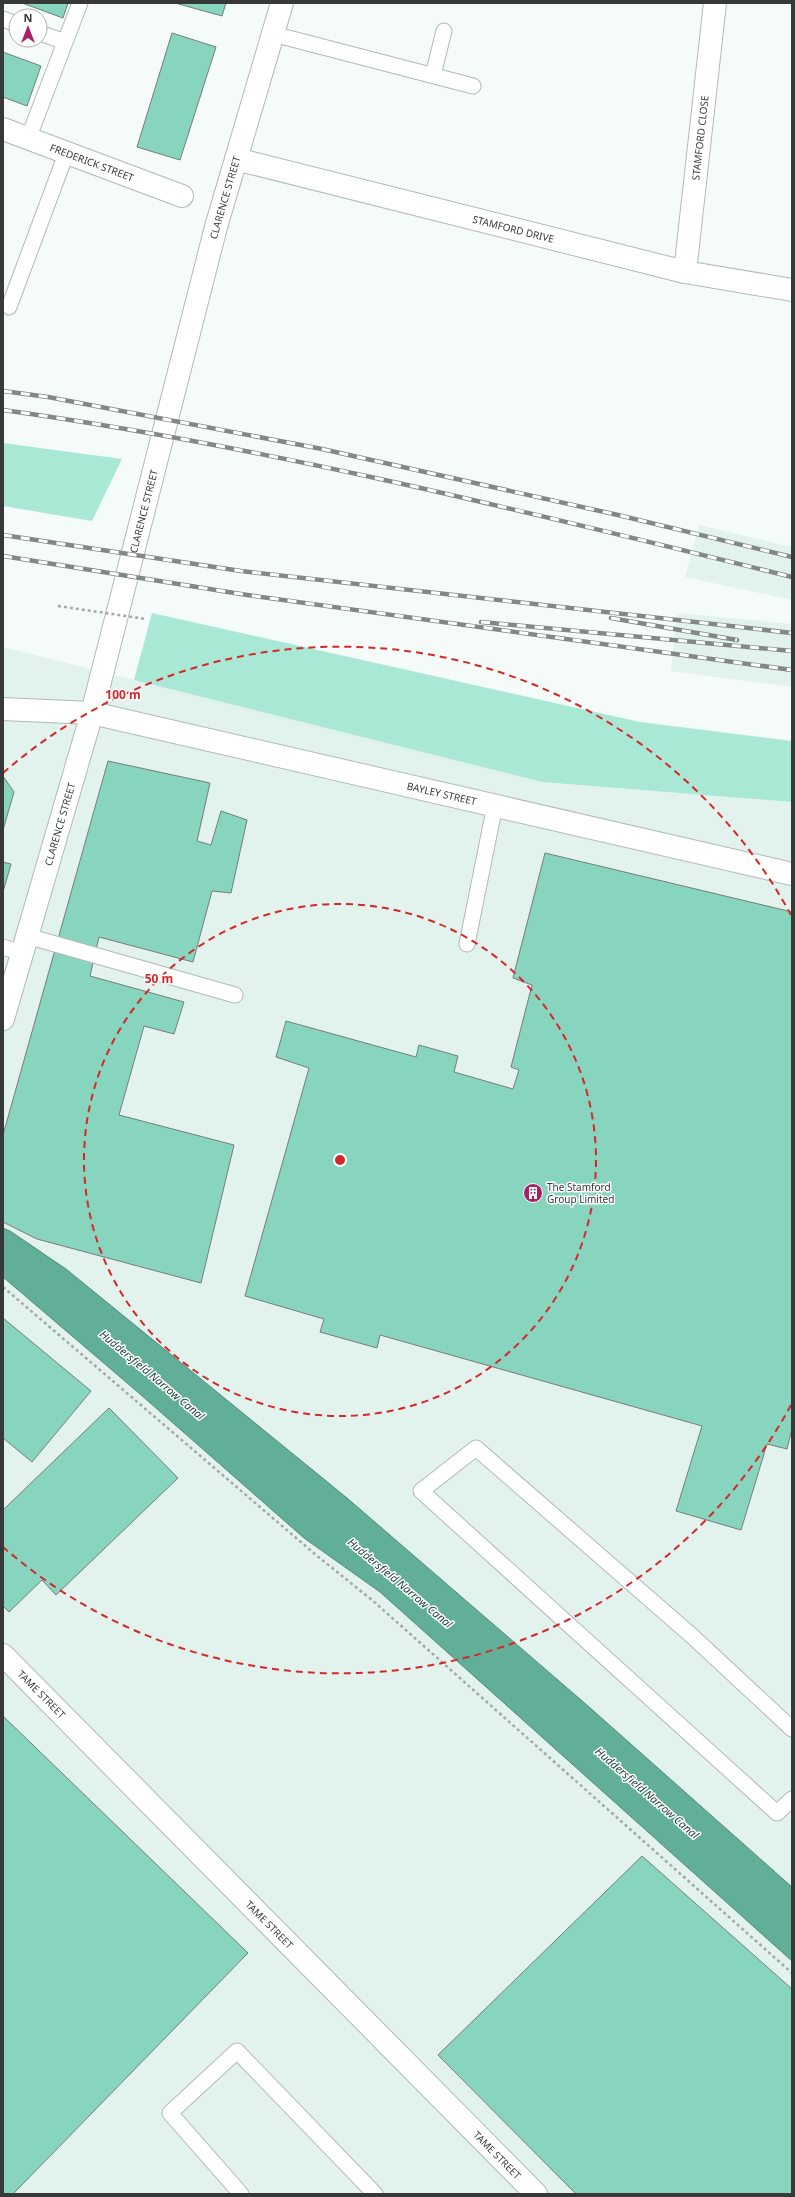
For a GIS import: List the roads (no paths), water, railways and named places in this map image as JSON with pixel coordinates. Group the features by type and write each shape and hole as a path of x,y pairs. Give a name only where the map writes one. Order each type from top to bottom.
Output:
{"street":[{"name":"CLARENCE STREET","path":"3,1019 17,945 92,713 211,244 282,3"},
{"name":"STAMFORD CLOSE","path":"685,272 715,3"},
{"name":"FREDERICK STREET","path":"3,129 66,154 182,196"},
{"name":"STAMFORD DRIVE","path":"236,159 685,272 792,290"},
{"name":"BAYLEY STREET","path":"3,709 92,713 792,874"},
{"name":"TAME STREET","path":"3,1655 536,2194"}],"lane":[{"path":"28,139 80,3"},
{"path":"433,75 444,31"},
{"path":"273,34 473,86"},
{"path":"48,36 65,42"},
{"path":"9,306 66,154"},
{"path":"467,944 495,805"},
{"path":"17,945 235,995"},
{"path":"792,1729 692,1636 476,1448 421,1492 777,1813 792,1800"},
{"path":"241,2194 170,2113 237,2051 375,2194"}],"water":[{"name":"Huddersfield Narrow Canal","path":"3,1228 10,1231 66,1269 347,1498 588,1706 792,1887 792,1961 380,1592 304,1538 140,1394 3,1277"}],"railway":[{"path":"3,391 48,397 322,449 618,515 792,557"},
{"path":"3,410 103,425 301,462 400,483 792,577"},
{"path":"3,535 241,571 792,633"},
{"path":"3,556 247,595 792,670"},
{"path":"611,618 737,640"},
{"path":"481,622 792,651"}],"place":[{"name":"The Stamford Group Limited","path":"533,1193"}]}
